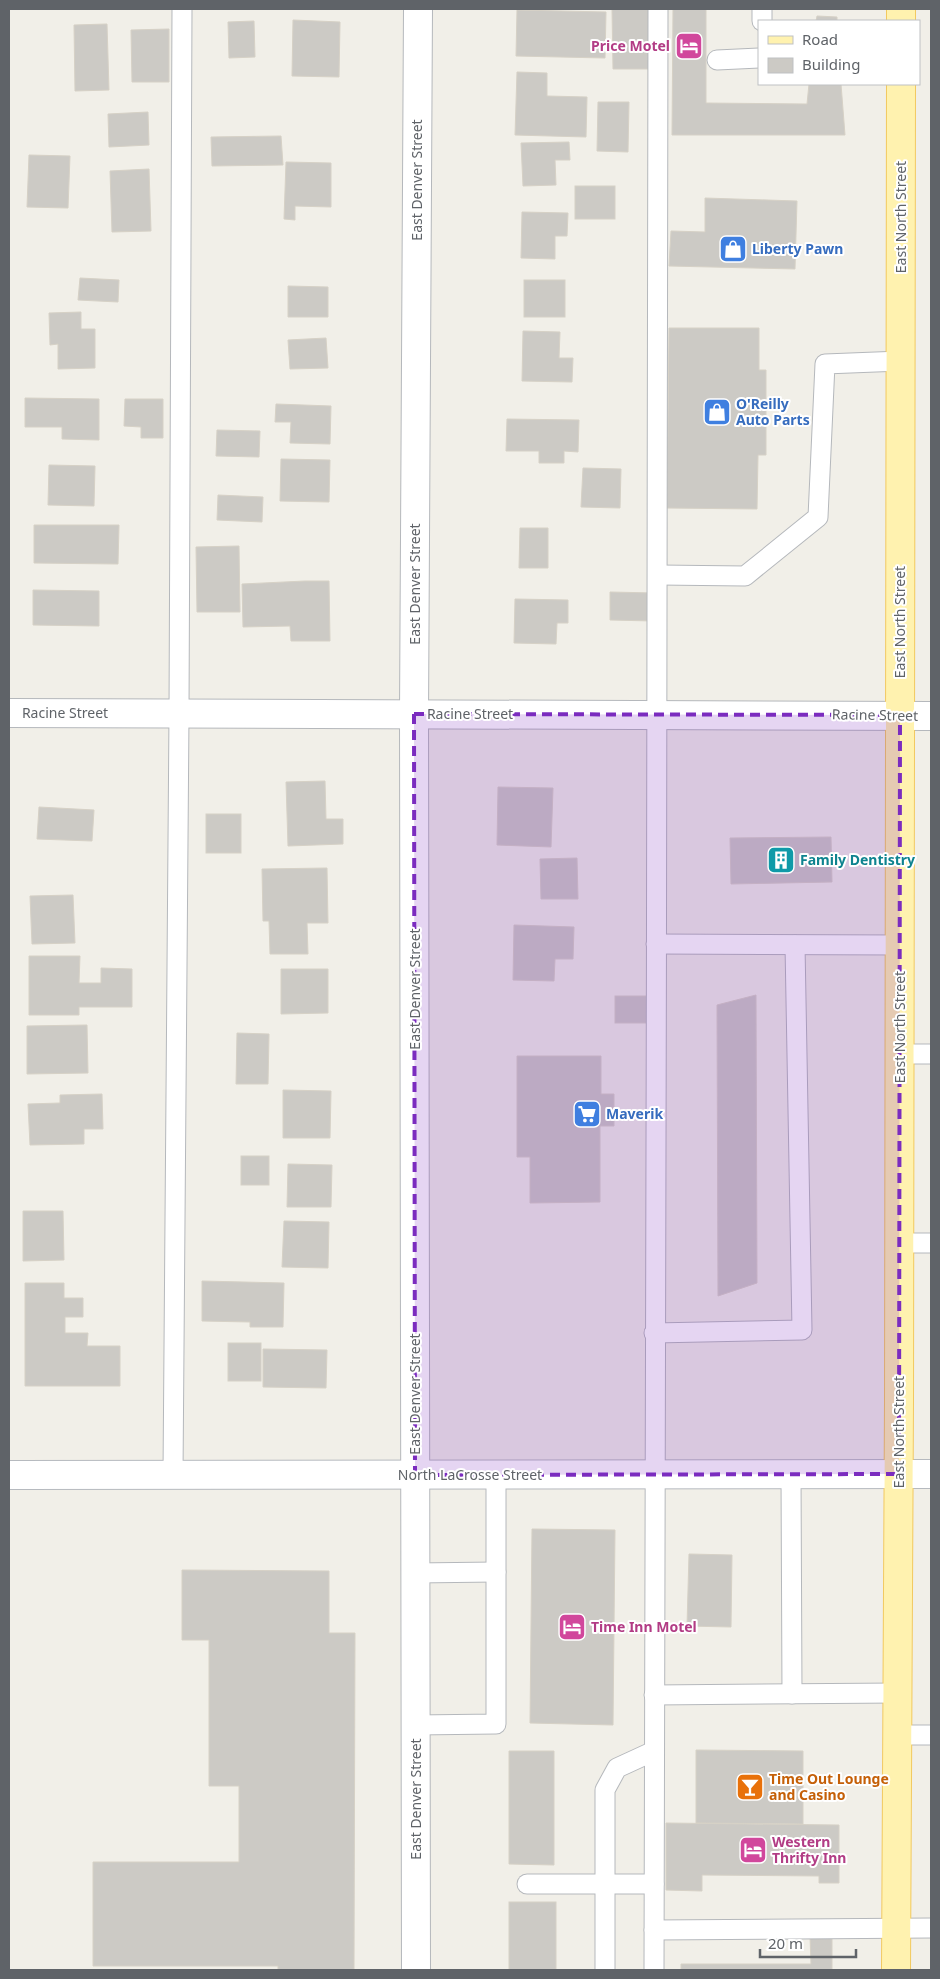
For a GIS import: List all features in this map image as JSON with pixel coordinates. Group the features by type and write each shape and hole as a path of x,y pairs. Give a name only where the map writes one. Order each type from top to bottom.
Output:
{"main road":[{"name":"East North Street","path":"896,1970 899,1474 901,85"}],"street":[{"name":"East Denver Street","path":"416,1970 414,714 418,9"},
{"name":"Racine Street","path":"9,713 931,716"},
{"name":"North LaCrosse Street","path":"9,1475 931,1474"}],"lane":[{"path":"173,1475 182,9"},
{"path":"654,1970 654,1333 659,575 658,9"},
{"path":"717,60 758,58"},
{"path":"659,575 746,576 818,517 825,364 901,361"},
{"path":"656,944 900,945"},
{"path":"654,1333 802,1330 795,944"},
{"path":"900,1054 931,1054"},
{"path":"899,1243 931,1243"},
{"path":"791,1474 792,1694"},
{"path":"416,1725 496,1724 496,1475"},
{"path":"415,1573 496,1572"},
{"path":"654,1696 898,1693"},
{"path":"897,1735 931,1735"},
{"path":"605,1970 605,1790 617,1768 654,1751"},
{"path":"527,1884 654,1884"},
{"path":"654,1930 931,1928"}],"highlighted area":[{"path":"414,714 900,715 899,1474 415,1475"}],"building":[{"path":"612,9 652,9 653,69 613,69"},
{"name":"Price Motel","path":"673,9 706,9 706,103 807,104 809,85 841,85 845,135 672,135"},
{"path":"517,10 606,12 605,58 516,56"},
{"path":"817,16 837,17 837,20 816,20"},
{"path":"293,20 340,22 339,77 292,76"},
{"path":"254,21 255,57 229,58 228,22"},
{"path":"107,24 109,90 75,91 74,25"},
{"path":"169,29 169,82 132,82 131,30"},
{"path":"517,72 547,73 547,96 587,97 586,137 515,135"},
{"path":"598,102 629,102 628,152 597,151"},
{"path":"148,112 149,145 109,147 108,114"},
{"path":"281,136 283,165 212,166 211,137"},
{"path":"569,142 570,160 555,160 556,185 523,186 521,143"},
{"path":"29,155 70,156 68,208 27,207"},
{"path":"286,162 331,163 331,207 295,206 295,220 284,219"},
{"path":"149,169 151,231 112,232 110,171"},
{"path":"575,186 615,186 615,219 575,219"},
{"name":"Liberty Pawn","path":"705,198 797,201 795,269 669,266 671,231 705,232"},
{"path":"522,212 568,213 567,236 555,236 555,259 521,258"},
{"path":"80,278 119,280 118,302 78,300"},
{"path":"524,280 565,280 565,317 524,317"},
{"path":"288,286 328,287 328,317 288,317"},
{"path":"81,312 81,329 95,329 95,368 58,369 58,344 50,345 49,313"},
{"name":"O'Reilly Auto Parts","path":"669,328 759,328 759,370 766,370 766,455 758,455 757,509 667,508"},
{"path":"523,331 560,332 559,358 573,358 572,382 522,381"},
{"path":"326,338 328,368 290,369 288,340"},
{"path":"25,398 99,399 99,440 62,439 62,427 25,427"},
{"path":"125,399 163,399 163,438 141,438 141,427 124,426"},
{"path":"276,404 331,406 330,444 290,443 291,422 275,422"},
{"path":"507,419 579,420 578,452 564,451 564,463 539,463 539,451 506,451"},
{"path":"217,430 260,431 259,457 216,456"},
{"path":"281,459 330,460 329,502 280,501"},
{"path":"49,465 95,466 94,506 48,505"},
{"path":"583,468 621,469 620,508 581,507"},
{"path":"218,495 263,497 262,522 217,520"},
{"path":"34,525 119,525 118,564 34,563"},
{"path":"520,528 548,528 548,568 519,568"},
{"path":"239,546 240,612 197,612 196,547"},
{"path":"329,581 330,641 291,641 290,626 243,627 242,584"},
{"path":"33,590 99,591 99,626 33,625"},
{"path":"610,592 654,593 653,621 610,620"},
{"path":"515,599 568,600 568,623 557,623 556,644 514,643"},
{"path":"325,781 326,819 343,819 343,844 288,846 286,782"},
{"path":"498,787 553,788 551,847 497,845"},
{"path":"39,807 94,810 92,841 37,839"},
{"path":"206,814 241,814 241,853 206,853"},
{"name":"Family Dentistry","path":"831,837 832,882 731,884 730,838"},
{"path":"577,858 578,899 541,899 540,859"},
{"path":"327,868 328,923 307,923 308,954 270,954 269,921 263,921 262,869"},
{"path":"73,895 75,943 32,944 30,896"},
{"path":"514,925 574,927 573,959 555,959 554,981 513,980"},
{"path":"29,956 80,956 79,983 101,983 101,968 132,969 132,1007 79,1007 79,1015 29,1015"},
{"path":"281,969 328,969 328,1013 281,1014"},
{"path":"756,995 757,1283 718,1296 717,1005"},
{"path":"615,996 651,996 651,1023 615,1023"},
{"path":"87,1025 88,1073 27,1074 27,1026"},
{"path":"237,1033 269,1034 268,1084 236,1084"},
{"path":"517,1056 601,1056 601,1094 614,1094 614,1126 600,1126 600,1202 530,1203 530,1157 517,1157"},
{"path":"283,1090 331,1091 330,1138 283,1138"},
{"path":"102,1094 103,1129 84,1129 84,1144 30,1145 28,1104 60,1103 60,1095"},
{"path":"241,1156 269,1156 269,1185 241,1185"},
{"path":"288,1164 332,1165 331,1207 287,1207"},
{"path":"23,1211 63,1211 64,1260 23,1261"},
{"path":"284,1221 329,1222 328,1268 282,1267"},
{"path":"202,1281 284,1283 283,1327 250,1327 250,1322 202,1321"},
{"path":"25,1283 64,1283 64,1298 83,1298 83,1317 65,1317 65,1333 88,1333 87,1346 120,1346 120,1386 25,1386"},
{"path":"228,1343 261,1343 261,1381 228,1381"},
{"path":"263,1349 327,1350 326,1388 263,1387"},
{"name":"Time Inn Motel","path":"532,1529 615,1530 613,1725 530,1723"},
{"name":"Time Inn Motel","path":"689,1554 732,1555 731,1627 687,1626"},
{"path":"182,1570 329,1571 329,1633 355,1633 354,1970 278,1970 278,1966 93,1966 93,1862 239,1862 239,1786 209,1786 209,1640 182,1640"},
{"name":"Time Out Lounge and Casino","path":"696,1750 803,1751 803,1824 696,1823"},
{"path":"509,1751 554,1751 554,1865 509,1864"},
{"name":"Western Thrifty Inn","path":"666,1823 839,1825 839,1883 819,1883 819,1876 702,1875 702,1891 666,1890"},
{"path":"509,1902 556,1902 556,1970 509,1970"},
{"path":"832,1935 832,1970 681,1970 681,1964 811,1964 810,1936"}],"place":[{"name":"Price Motel","path":"689,46"},
{"name":"Liberty Pawn","path":"733,249"},
{"name":"O'Reilly Auto Parts","path":"717,412"},
{"name":"Family Dentistry","path":"781,860"},
{"name":"Maverik","path":"587,1114"},
{"name":"Time Inn Motel","path":"572,1627"},
{"name":"Time Out Lounge and Casino","path":"750,1787"},
{"name":"Western Thrifty Inn","path":"753,1850"}]}
